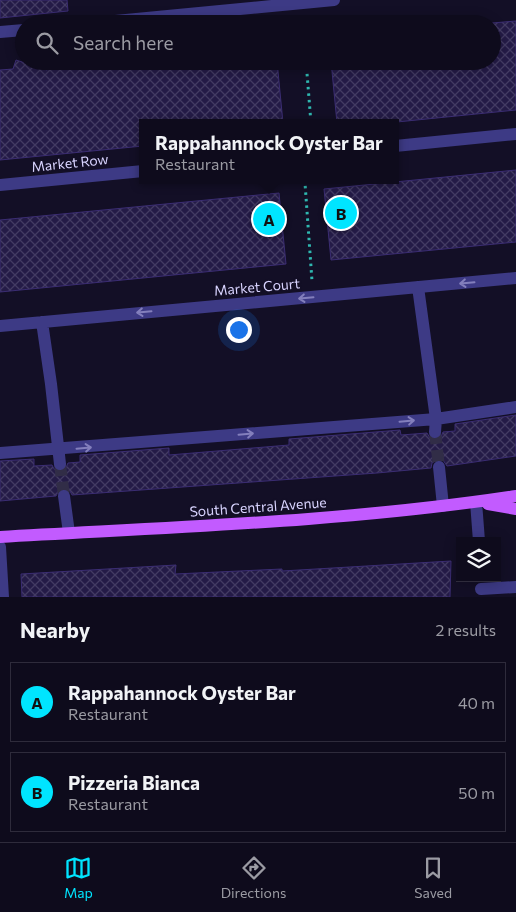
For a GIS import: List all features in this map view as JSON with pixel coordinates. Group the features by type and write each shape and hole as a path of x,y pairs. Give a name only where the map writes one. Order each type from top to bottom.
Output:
{"main road":[{"name":"South Central Avenue","path":"0,537 307,520 443,506 516,496"},
{"path":"476,502 516,509"}],"lane":[{"path":"169,15 300,1 334,0"},
{"path":"0,32 15,31"},
{"path":"399,146 516,134"},
{"name":"Market Row","path":"0,185 139,171"},
{"name":"Market Court","path":"0,326 516,278"},
{"path":"418,287 436,419 435,432"},
{"path":"42,322 60,464"},
{"path":"0,453 58,450 436,419 516,407"},
{"path":"439,467 443,506"},
{"path":"64,496 69,533"},
{"path":"476,502 478,537"},
{"path":"0,547 3,597"},
{"path":"481,588 516,587"}],"path":[{"path":"307,70 312,119"},
{"path":"305,184 314,297"}],"building":[{"path":"0,0 67,0 68,11 0,18"},
{"path":"516,21 516,110 399,122 399,119 337,119 332,70 501,70 501,22"},
{"path":"15,63 15,70 278,70 283,119 139,119 139,146 0,160 0,70 13,69"},
{"path":"516,170 516,242 331,260 324,189 375,184 399,184 399,182"},
{"path":"279,193 286,264 0,292 0,220"},
{"path":"516,415 516,456 447,466 443,460 438,459 432,463 431,468 377,473 72,495 70,491 63,488 59,490 56,496 0,501 0,461 34,459 34,466 52,465 54,469 60,472 65,470 68,463 80,462 80,455 169,448 169,455 289,445 289,439 400,430 401,435 427,433 430,438 435,440 441,437 443,432 455,431 455,424"},
{"path":"451,561 450,597 22,597 21,574 176,565 175,574 282,569 282,571"}],"tunnel":[{"path":"435,432 439,467"},
{"path":"60,464 64,496"}],"place":[{"name":"Pizzeria Bianca","path":"341,213"},
{"name":"Rappahannock Oyster Bar","path":"269,219"}]}
